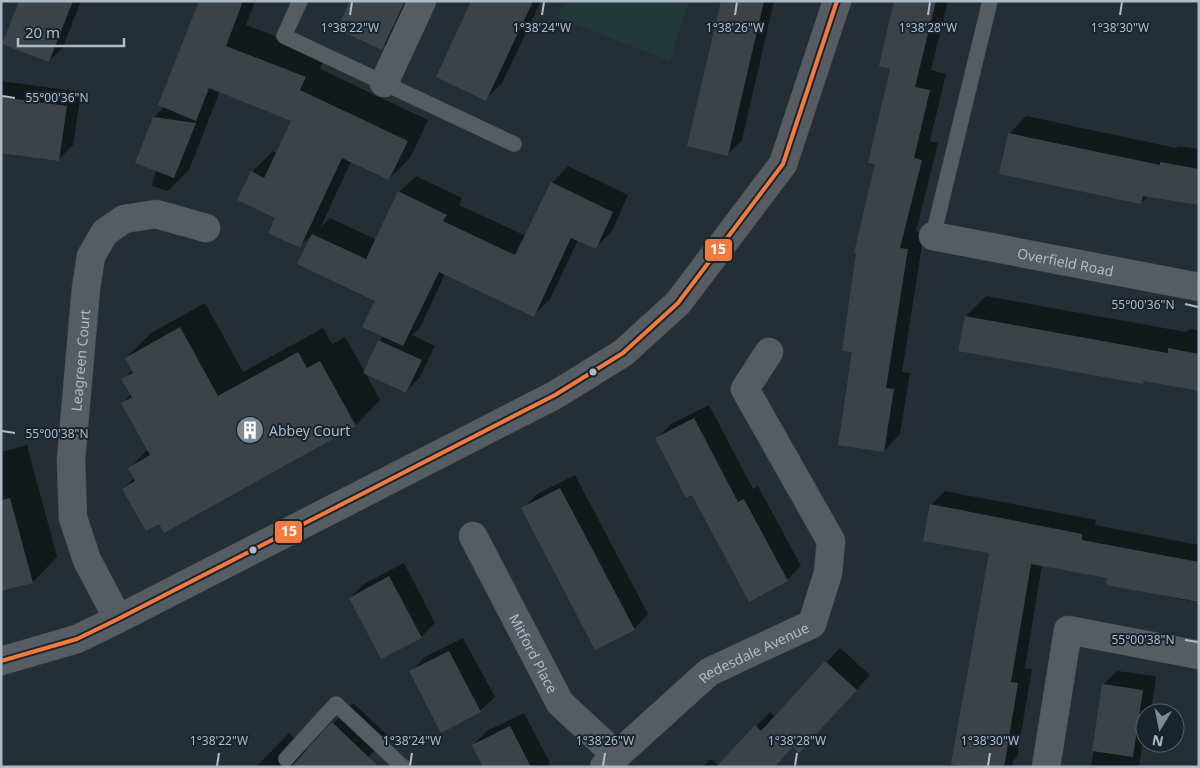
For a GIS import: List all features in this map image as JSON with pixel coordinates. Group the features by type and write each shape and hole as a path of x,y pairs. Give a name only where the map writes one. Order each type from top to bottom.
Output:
{"street":[{"path":"384,83 422,1"},
{"path":"1,661 77,639 118,619 555,395 623,353 678,303 783,164 837,1"},
{"name":"Leagreen Court","path":"118,619 87,560 73,518 71,460 86,288 91,256 105,232 124,219 156,214 206,228"},
{"name":"Overfield Road","path":"933,236 1199,287"},
{"name":"Redesdale Avenue","path":"610,761 709,672 812,624 828,573 831,541 745,389 769,352"},
{"name":"Mitford Place","path":"473,536 560,703 610,761"},
{"path":"1046,767 1068,630 1199,655"}],"lane":[{"path":"300,1 284,36 514,144"},
{"path":"933,236 990,1"},
{"path":"286,759 336,704 403,767"}],"green space":[{"path":"566,1 689,1 670,61 557,17"}],"building":[{"path":"19,1 73,1 49,62 2,44"},
{"path":"199,1 243,1 226,46 306,77 300,90 408,141 389,180 342,158 300,248 268,233 275,218 237,200 251,171 264,178 291,121 209,88 196,121 158,105"},
{"path":"350,1 405,1 382,50 337,29"},
{"path":"471,1 533,1 486,101 436,77"},
{"path":"721,1 764,1 728,156 687,146"},
{"path":"894,1 936,1 915,87 930,90 914,158 922,160 900,248 908,249 886,388 894,389 884,452 838,445 852,352 842,351 856,253 854,253 875,164 868,163 890,69 879,66"},
{"path":"1,97 67,106 59,161 1,153"},
{"path":"153,117 196,123 174,178 135,163"},
{"path":"1008,133 1160,165 1160,162 1199,169 1199,205 1143,196 1141,204 999,174"},
{"path":"551,182 613,212 596,249 571,238 534,317 439,272 403,346 362,327 375,301 297,264 312,234 366,259 398,191 447,215 443,221 515,255"},
{"path":"965,316 1168,353 1168,348 1199,354 1199,391 1144,381 1143,384 958,351"},
{"name":"Abbey Court","path":"180,327 218,396 298,352 307,368 320,361 356,426 164,533 159,524 146,531 122,489 135,481 128,468 150,455 121,403 132,397 121,379 133,373 125,358"},
{"path":"378,340 422,360 406,393 363,373"},
{"path":"694,418 738,502 744,499 788,581 749,602 692,495 686,498 655,438"},
{"path":"560,488 635,630 595,650 521,508"},
{"path":"10,498 33,583 1,591 1,500"},
{"path":"930,504 1082,534 1082,540 1199,562 1199,602 1106,585 1107,578 1031,564 1011,682 1018,683 1004,767 968,767 951,764 989,553 923,541"},
{"path":"389,576 422,638 381,659 349,598"},
{"path":"449,651 481,712 441,733 409,671"},
{"path":"825,661 857,690 799,753 793,747 775,767 716,767 755,725 761,731"},
{"path":"1102,684 1143,690 1141,703 1135,703 1135,744 1133,757 1092,751"},
{"path":"332,722 379,767 291,767"},
{"path":"510,726 531,767 483,767 472,745"}],"transit line":[{"name":"15","path":"1,661 77,639 118,619 555,395 623,353 678,303 783,164 837,1"}],"place":[{"name":"Abbey Court","path":"250,430"}]}
